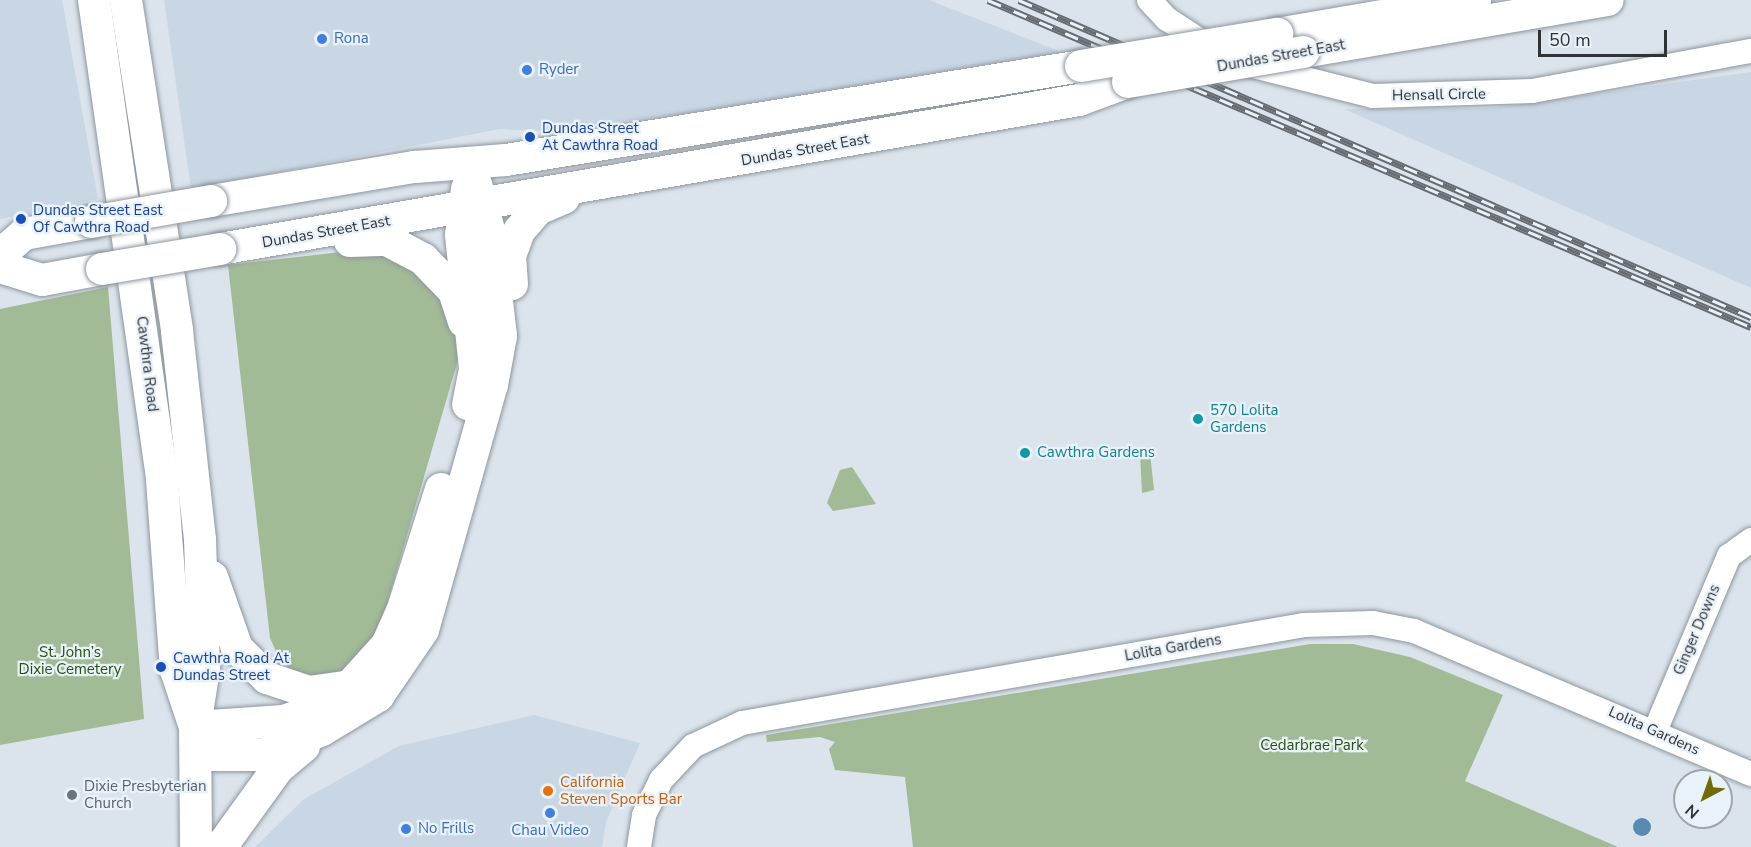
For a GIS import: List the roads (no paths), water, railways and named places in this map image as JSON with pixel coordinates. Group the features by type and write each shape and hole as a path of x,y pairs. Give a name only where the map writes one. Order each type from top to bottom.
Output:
{"main road":[{"name":"Cawthra Road","path":"94,0 162,480 176,670 196,741"},
{"name":"Cawthra Road","path":"126,0 177,331 200,539 204,669 196,741 196,847"},
{"name":"Dundas Street East","path":"0,255 24,234 211,201 470,163 1081,66 1475,0"},
{"name":"Dundas Street East","path":"0,267 42,280 1079,100 1128,82 1608,0"},
{"path":"196,741 263,755 322,730 378,696 423,630 492,385 487,340 472,296 461,235 473,206 470,163"},
{"path":"196,741 284,721 310,712 350,687 387,645 402,612 468,403 475,369 487,340 516,322 510,256 529,218 552,201 637,178"},
{"path":"267,242 290,250 372,238 406,250 454,291 487,340"},
{"path":"200,539 230,633 267,678 309,692 350,687"},
{"path":"221,847 278,768 322,730"}],"street":[{"name":"Hensall Circle","path":"1149,0 1167,19 1230,60 1373,96 1533,91 1751,51"},
{"name":"Ginger Downs","path":"1655,731 1729,556 1751,540"},
{"name":"Lolita Gardens","path":"639,847 644,815 661,780 693,746 742,723 1304,625 1372,623 1414,631 1655,731 1751,774"}],"water":[{"path":"1642,818 1648,821 1651,827 1648,833 1642,836 1636,833 1633,827 1636,821"}],"railway":[{"path":"988,0 1751,327"},
{"path":"1019,0 1751,317"}],"place":[{"name":"Rona","path":"322,39"},
{"name":"Ryder","path":"527,70"},
{"name":"Dundas Street At Cawthra Road","path":"530,137"},
{"name":"Dundas Street East Of Cawthra Road","path":"21,219"},
{"name":"570 Lolita Gardens","path":"1198,419"},
{"name":"Cawthra Gardens","path":"1025,453"},
{"name":"Cawthra Road At Dundas Street","path":"161,667"},
{"name":"California Steven Sports Bar","path":"548,791"},
{"name":"Dixie Presbyterian Church","path":"72,795"},
{"name":"Chau Video","path":"550,813"},
{"name":"No Frills","path":"406,829"}],"park label":[{"name":"St. John’s Dixie Cemetery","path":"70,660"},
{"name":"Cedarbrae Park","path":"1312,746"}]}
